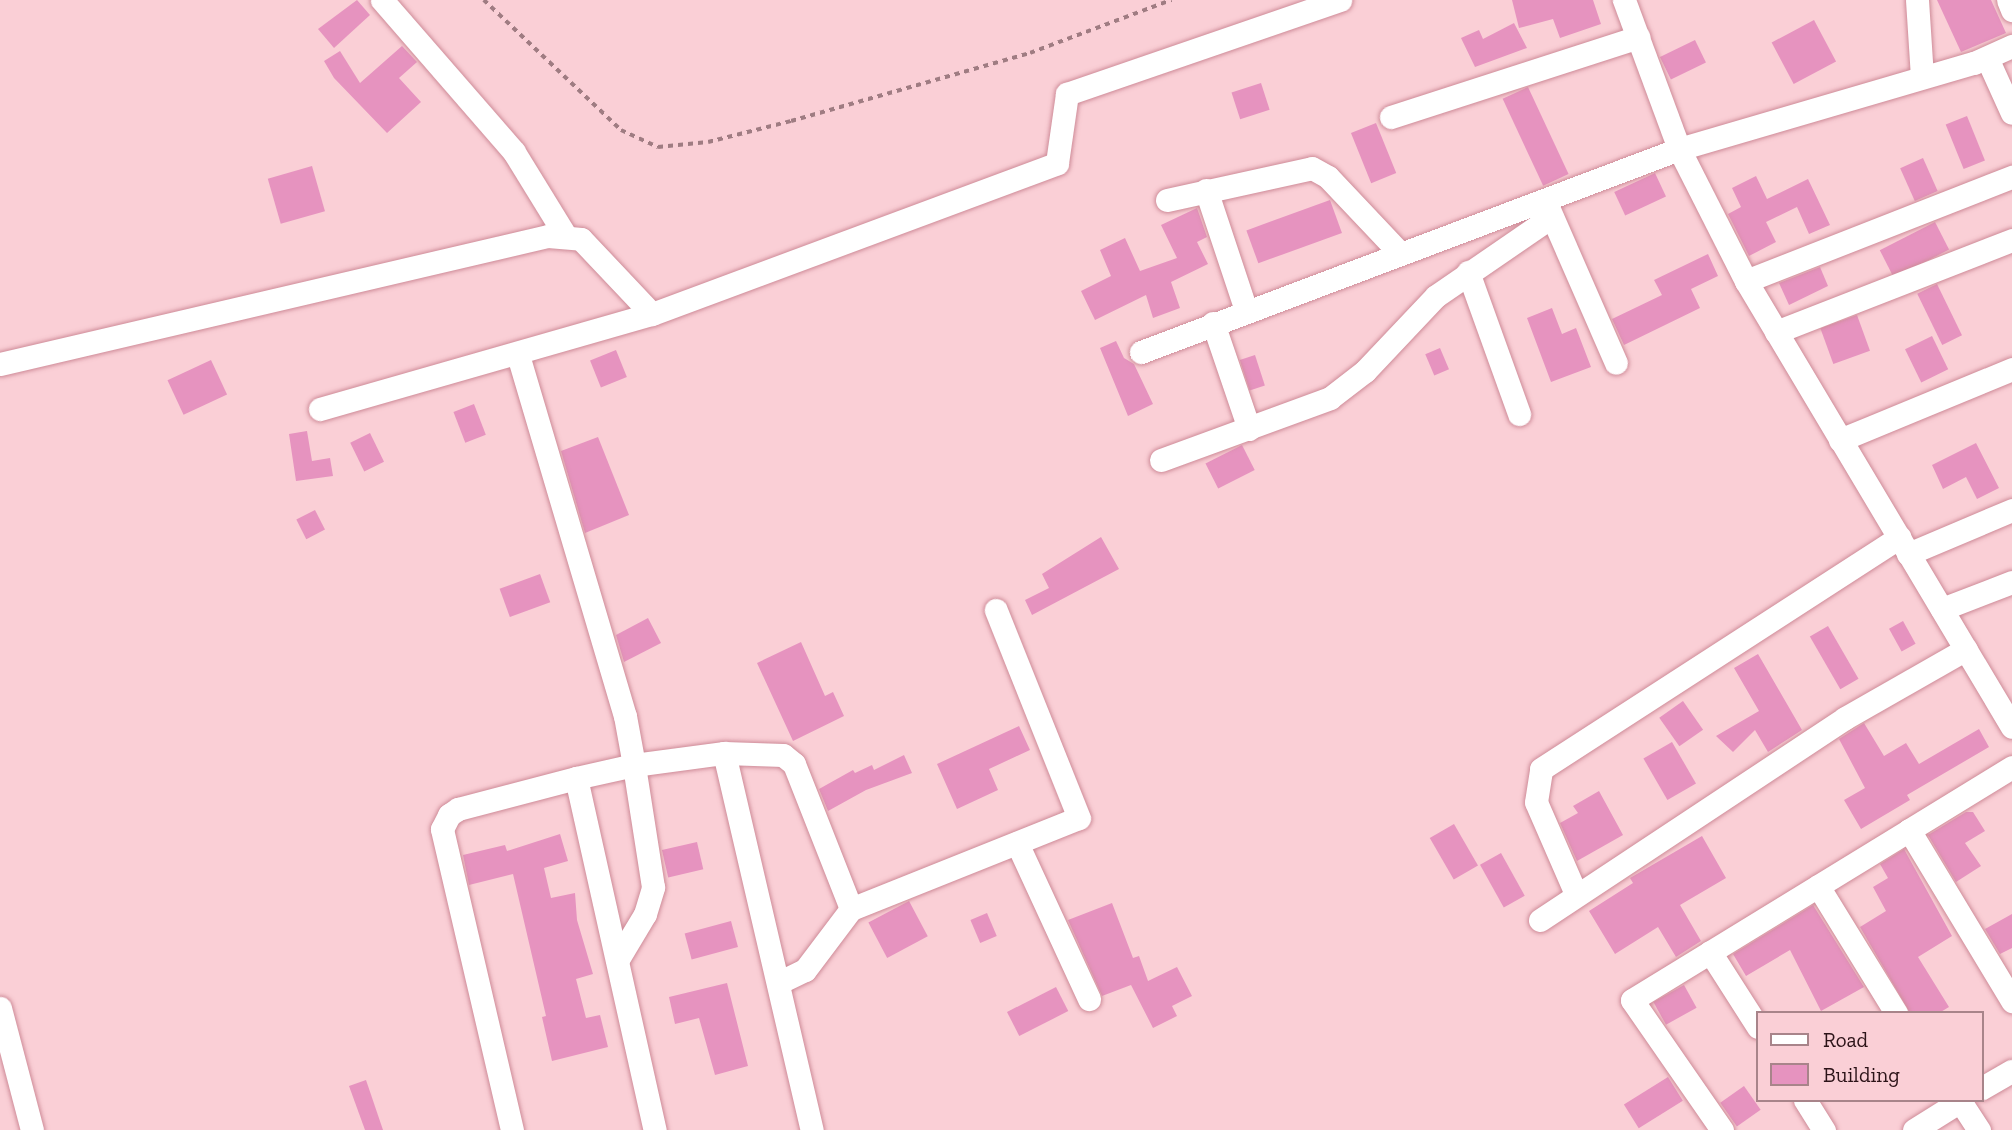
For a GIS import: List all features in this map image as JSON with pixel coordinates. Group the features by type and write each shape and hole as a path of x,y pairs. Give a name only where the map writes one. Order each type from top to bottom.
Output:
{"street":[{"path":"382,0 514,152 565,235 595,250 652,314"},
{"path":"320,409 518,355 652,314 1057,163 1067,93 1340,0"},
{"path":"1624,0 1679,149 1745,281 2010,719"},
{"path":"1917,0 1922,77"},
{"path":"2008,0 2012,10"},
{"path":"1391,117 1638,37"},
{"path":"1141,352 1399,252 1548,208 1679,149 1987,58 2012,46"},
{"path":"1987,58 2012,113"},
{"path":"1167,200 1312,168 1328,177 1399,252"},
{"path":"1745,281 2012,177"},
{"path":"1206,190 1246,310"},
{"path":"1161,460 1308,408 1349,386 1436,296 1548,208"},
{"path":"1548,208 1616,363"},
{"path":"0,364 528,239 565,235"},
{"path":"1776,332 2012,240"},
{"path":"1468,272 1519,414"},
{"path":"1213,323 1249,429"},
{"path":"518,355 625,716 634,765 653,887 645,914 618,959"},
{"path":"1840,440 2012,369"},
{"path":"1576,894 1536,802 1541,769 1904,545 2012,510"},
{"path":"1942,609 2012,582"},
{"path":"778,983 805,970 851,909 1079,818 996,610"},
{"path":"1540,920 1845,719 1966,649"},
{"path":"724,753 812,1130"},
{"path":"512,1130 442,829 449,815 458,809 634,765 724,753 789,758 851,909"},
{"path":"1722,1130 1632,1000 2012,767"},
{"path":"576,778 655,1130"},
{"path":"1909,830 2012,1001"},
{"path":"1017,843 1088,999"},
{"path":"1818,886 1895,1011"},
{"path":"1710,952 1756,1024"},
{"path":"0,1008 32,1130"},
{"path":"1984,1087 2012,1071"},
{"path":"1806,1102 1824,1130"},
{"path":"1914,1130 1956,1102 1979,1130"}],"path":[{"path":"484,0 621,130 658,148 708,142 792,121 1030,53 1171,0"}],"building":[{"path":"357,0 370,15 334,48 318,29"},
{"path":"1512,0 1593,0 1601,24 1560,38 1553,19 1519,28"},
{"path":"1937,0 1991,0 2006,33 1961,52"},
{"path":"1814,20 1836,61 1794,84 1772,43"},
{"path":"1514,23 1527,48 1475,67 1461,38 1479,30 1483,39"},
{"path":"1695,40 1706,62 1671,80 1660,57"},
{"path":"402,46 417,62 399,78 421,102 387,133 334,78 324,61 340,51 360,83"},
{"path":"1261,83 1270,110 1240,119 1232,93"},
{"path":"1528,87 1569,174 1543,186 1503,99"},
{"path":"1967,116 1985,161 1964,169 1946,125"},
{"path":"1376,123 1396,173 1371,183 1351,133"},
{"path":"1923,158 1938,191 1915,201 1900,168"},
{"path":"312,166 325,211 281,224 268,179"},
{"path":"1655,173 1666,197 1625,216 1614,192"},
{"path":"1756,176 1767,199 1808,179 1830,225 1809,234 1797,207 1766,222 1776,242 1749,256 1728,214 1741,207 1732,188"},
{"path":"1330,200 1342,233 1258,263 1246,230"},
{"path":"1197,208 1207,237 1197,242 1208,264 1171,282 1180,308 1153,318 1146,295 1095,320 1081,291 1111,276 1100,250 1125,238 1140,271 1177,258 1161,225"},
{"path":"1935,222 1949,250 1894,278 1880,250"},
{"path":"1708,254 1718,276 1691,289 1700,308 1624,345 1612,319 1662,295 1654,280"},
{"path":"1820,267 1828,286 1789,305 1779,283"},
{"path":"1937,284 1962,335 1942,345 1917,294"},
{"path":"1552,308 1562,334 1576,328 1591,367 1551,382 1527,318"},
{"path":"1857,315 1870,351 1833,364 1820,328"},
{"path":"1932,336 1948,369 1921,382 1905,349"},
{"path":"1116,341 1124,358 1134,364 1153,404 1128,416 1100,348"},
{"path":"1440,348 1449,369 1434,375 1425,354"},
{"path":"616,350 627,377 601,387 590,360"},
{"path":"1255,355 1265,385 1250,390 1240,360"},
{"path":"211,360 227,394 184,415 167,380"},
{"path":"474,404 486,435 465,443 453,412"},
{"path":"307,431 312,461 330,458 333,476 296,481 289,434"},
{"path":"370,433 384,462 364,471 350,443"},
{"path":"598,437 629,515 585,533 561,451"},
{"path":"1976,443 1999,488 1977,499 1966,477 1943,489 1932,465"},
{"path":"1242,445 1255,470 1218,489 1205,464"},
{"path":"315,510 325,530 306,539 296,520"},
{"path":"1101,537 1119,569 1032,615 1025,600 1049,588 1042,574"},
{"path":"540,574 550,602 510,617 500,589"},
{"path":"648,618 661,643 624,662 616,635"},
{"path":"1903,621 1916,644 1902,651 1889,629"},
{"path":"1828,626 1858,679 1840,689 1810,636"},
{"path":"801,642 825,696 833,692 844,716 793,741 757,663"},
{"path":"1758,654 1802,730 1768,752 1755,730 1733,752 1716,736 1759,711 1734,668"},
{"path":"1683,701 1703,730 1679,746 1659,718"},
{"path":"1864,723 1884,756 1906,743 1919,764 1979,729 1989,747 1907,795 1910,800 1861,829 1844,800 1865,788 1839,739"},
{"path":"1019,726 1030,750 989,769 998,790 957,809 937,764"},
{"path":"1672,742 1696,784 1667,800 1643,759"},
{"path":"904,755 912,773 866,790 828,811 819,789 853,770 855,773 872,765 874,770"},
{"path":"1599,791 1623,835 1577,861 1560,823 1578,813 1573,806"},
{"path":"1966,812 1973,812 1985,831 1965,843 1981,866 1956,882 1928,835"},
{"path":"1454,824 1478,866 1454,880 1430,838"},
{"path":"560,834 568,861 544,868 551,898 575,893 577,920 593,974 576,979 586,1018 600,1015 608,1047 552,1061 542,1017 546,1016 513,874 469,885 463,855 505,845 507,851"},
{"path":"1702,836 1726,878 1680,905 1701,941 1676,957 1658,927 1615,954 1589,911 1633,883 1630,878"},
{"path":"697,842 703,869 668,877 662,850"},
{"path":"1904,849 1952,936 1918,957 1949,1007 1942,1011 1909,1011 1860,927 1886,911 1873,887 1888,878 1880,864"},
{"path":"1501,853 1525,896 1504,907 1480,865"},
{"path":"909,901 928,936 887,958 868,923"},
{"path":"1112,903 1133,958 1139,956 1148,981 1177,967 1192,996 1172,1006 1177,1016 1153,1028 1131,985 1102,996 1068,920"},
{"path":"1813,905 1864,987 1821,1011 1790,950 1746,976 1733,954"},
{"path":"987,913 997,936 980,943 970,920"},
{"path":"2012,914 2012,948 2000,954 1985,929"},
{"path":"731,921 738,947 692,960 685,933"},
{"path":"727,983 748,1066 715,1075 699,1018 675,1024 669,997"},
{"path":"1684,985 1697,1008 1666,1025 1653,1002"},
{"path":"1056,987 1068,1011 1019,1036 1007,1012"},
{"path":"1668,1077 1683,1101 1639,1128 1624,1105"},
{"path":"366,1080 383,1130 365,1130 349,1086"},
{"path":"1744,1086 1761,1110 1737,1126 1720,1103"}]}
